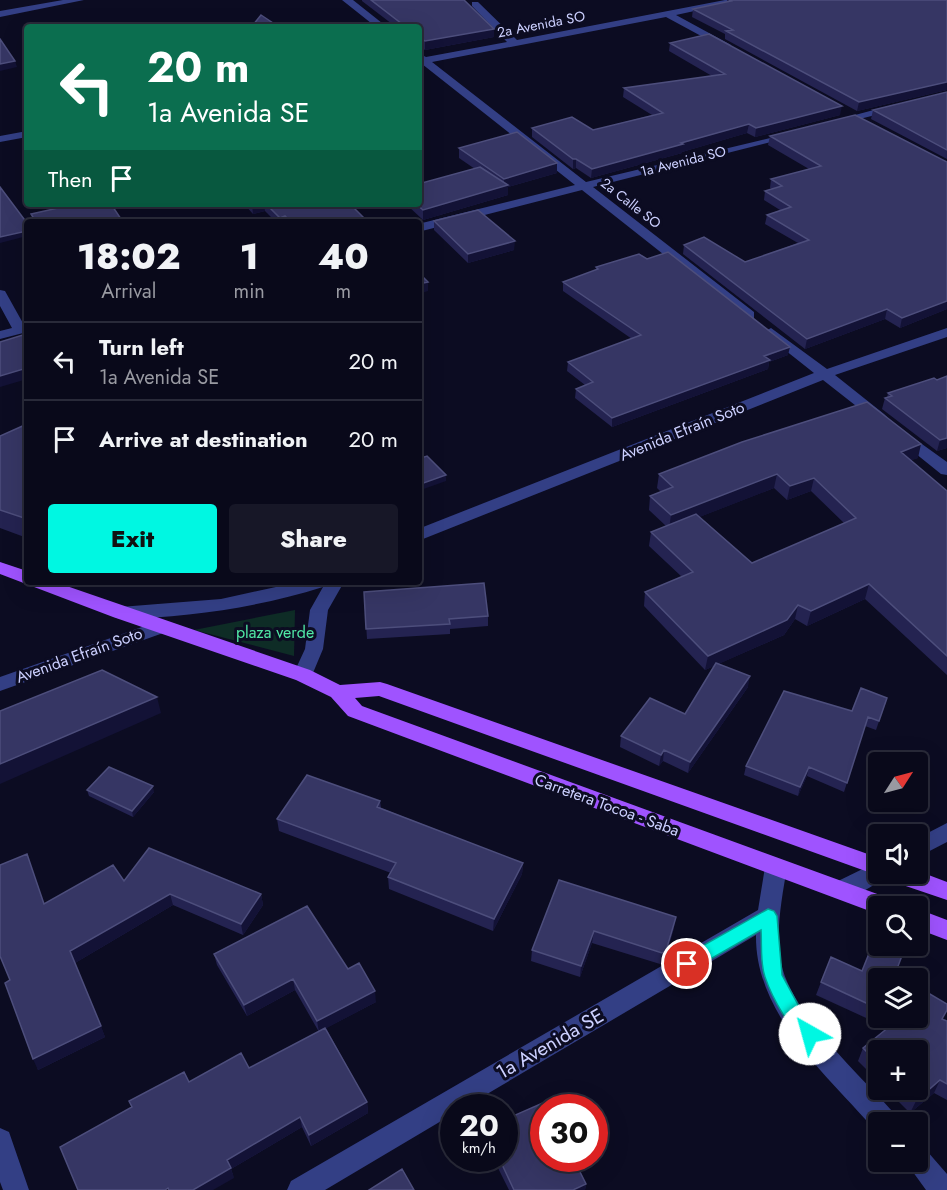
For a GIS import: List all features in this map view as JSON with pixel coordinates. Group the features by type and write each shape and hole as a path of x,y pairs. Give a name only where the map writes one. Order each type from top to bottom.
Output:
{"main road":[{"path":"0,568 24,577"},
{"name":"Carretera Tocoa - Saba","path":"46,585 159,627 303,675 338,692 355,711 868,900"},
{"name":"Carretera Tocoa - Saba","path":"338,692 380,688 868,864"},
{"path":"927,884 947,891"},
{"path":"928,923 947,930"}],"street":[{"path":"0,14 79,0"},
{"path":"347,0 378,24"},
{"name":"2a Avenida SO","path":"422,60 740,0"},
{"path":"475,4 515,44"},
{"path":"669,15 741,55"},
{"name":"2a Calle SO","path":"422,61 947,470"},
{"path":"822,126 913,103"},
{"path":"835,106 876,128"},
{"name":"1a Avenida SO","path":"422,227 799,132"},
{"path":"0,140 24,135"},
{"path":"0,294 24,329 0,335"},
{"name":"Avenida Efraín Soto","path":"422,534 825,374 947,332"},
{"name":"Avenida Efraín Soto","path":"119,613 176,612 233,605 307,585"},
{"path":"303,675 314,649 319,610 333,585"},
{"name":"Avenida Efraín Soto","path":"0,684 159,627"},
{"path":"928,842 947,832"},
{"path":"776,867 768,916 773,975 795,1016 877,1112"},
{"path":"842,890 868,875"},
{"name":"1a Avenida SE","path":"300,1190 768,916"},
{"path":"0,1141 16,1190"},
{"path":"927,1172 943,1190"}],"green space":[{"name":"plaza verde","path":"295,610 294,656 194,630"}],"building":[{"path":"371,0 464,0 494,29 425,41 422,39 422,24 402,24"},
{"path":"729,0 947,0 947,82 859,102 726,31 733,30 693,9 731,1"},
{"path":"261,15 274,24 254,24"},
{"path":"709,34 842,106 756,128 749,124 592,169 573,159 532,128 572,117 593,130 663,113 624,88 725,74 670,43"},
{"path":"0,39 15,61 0,64"},
{"path":"947,92 947,150 873,110"},
{"path":"855,115 947,162 947,301 902,318 887,309 807,339 684,245 704,237 745,262 809,240 767,215 791,207 765,191 782,186 771,179 821,166 770,136"},
{"path":"517,132 557,163 504,179 459,148"},
{"path":"480,167 508,185 423,210 420,207 422,207 422,183"},
{"path":"0,187 24,219 24,232 0,237"},
{"path":"62,207 113,207 121,219 34,219 31,214"},
{"path":"269,207 353,207 365,219 288,219 285,216 280,218"},
{"path":"478,210 515,241 468,254 434,221"},
{"path":"668,252 790,347 764,356 770,360 612,418 576,389 593,382 568,362 641,335 563,282 598,269 596,267 639,254 647,259"},
{"path":"24,335 24,369 0,376 0,342"},
{"path":"947,376 947,438 940,440 885,398 892,396 888,393"},
{"path":"867,402 921,444 901,452 947,491 947,656 869,584 811,611 798,605 787,620 708,656 645,592 693,572 651,532 696,514 752,563 856,518 814,478 790,486 777,474 671,515 650,496 673,487 659,474 742,442"},
{"path":"24,425 24,518 0,510 0,436"},
{"path":"427,456 446,475 422,484 422,458"},
{"path":"484,583 488,616 449,619 450,624 366,629 364,592"},
{"path":"716,663 750,676 690,762 664,750 661,755 621,736 650,698 685,714"},
{"path":"102,670 157,697 0,764 0,711"},
{"path":"861,688 887,698 879,721 868,717 847,783 809,767 800,787 746,766 784,691 852,711"},
{"path":"109,767 153,786 132,811 87,790"},
{"path":"307,775 380,801 377,807 523,863 494,919 388,877 396,863 277,819"},
{"path":"149,848 261,894 241,924 170,894 70,951 101,1026 33,1059 5,983 10,980 0,956 0,865 27,854 44,904 113,865 124,881"},
{"path":"559,880 676,917 666,951 662,953 594,931 581,966 532,950"},
{"path":"307,906 348,969 359,963 375,991 317,1021 293,979 244,1005 214,954"},
{"path":"868,956 902,956 897,968 868,968 868,1004 821,982 831,957 862,971"},
{"path":"928,993 947,1004 947,1010 942,1019 947,1021 947,1084 940,1080 928,1090 928,1040 873,1040 888,1028 928,1028"},
{"path":"325,1028 367,1102 309,1135 300,1117 227,1160 231,1168 193,1190 169,1190 168,1188 165,1190 78,1190 60,1147 132,1107 129,1101 184,1072 189,1082 241,1053 249,1068"},
{"path":"868,1044 868,1053 863,1048"},
{"path":"530,1109 530,1172 580,1172 586,1184 573,1190 514,1190 506,1172 518,1172 518,1114"},
{"path":"402,1169 414,1190 369,1190"}],"route":[{"path":"687,964 768,916 768,940 773,975 795,1016 810,1034"}]}
